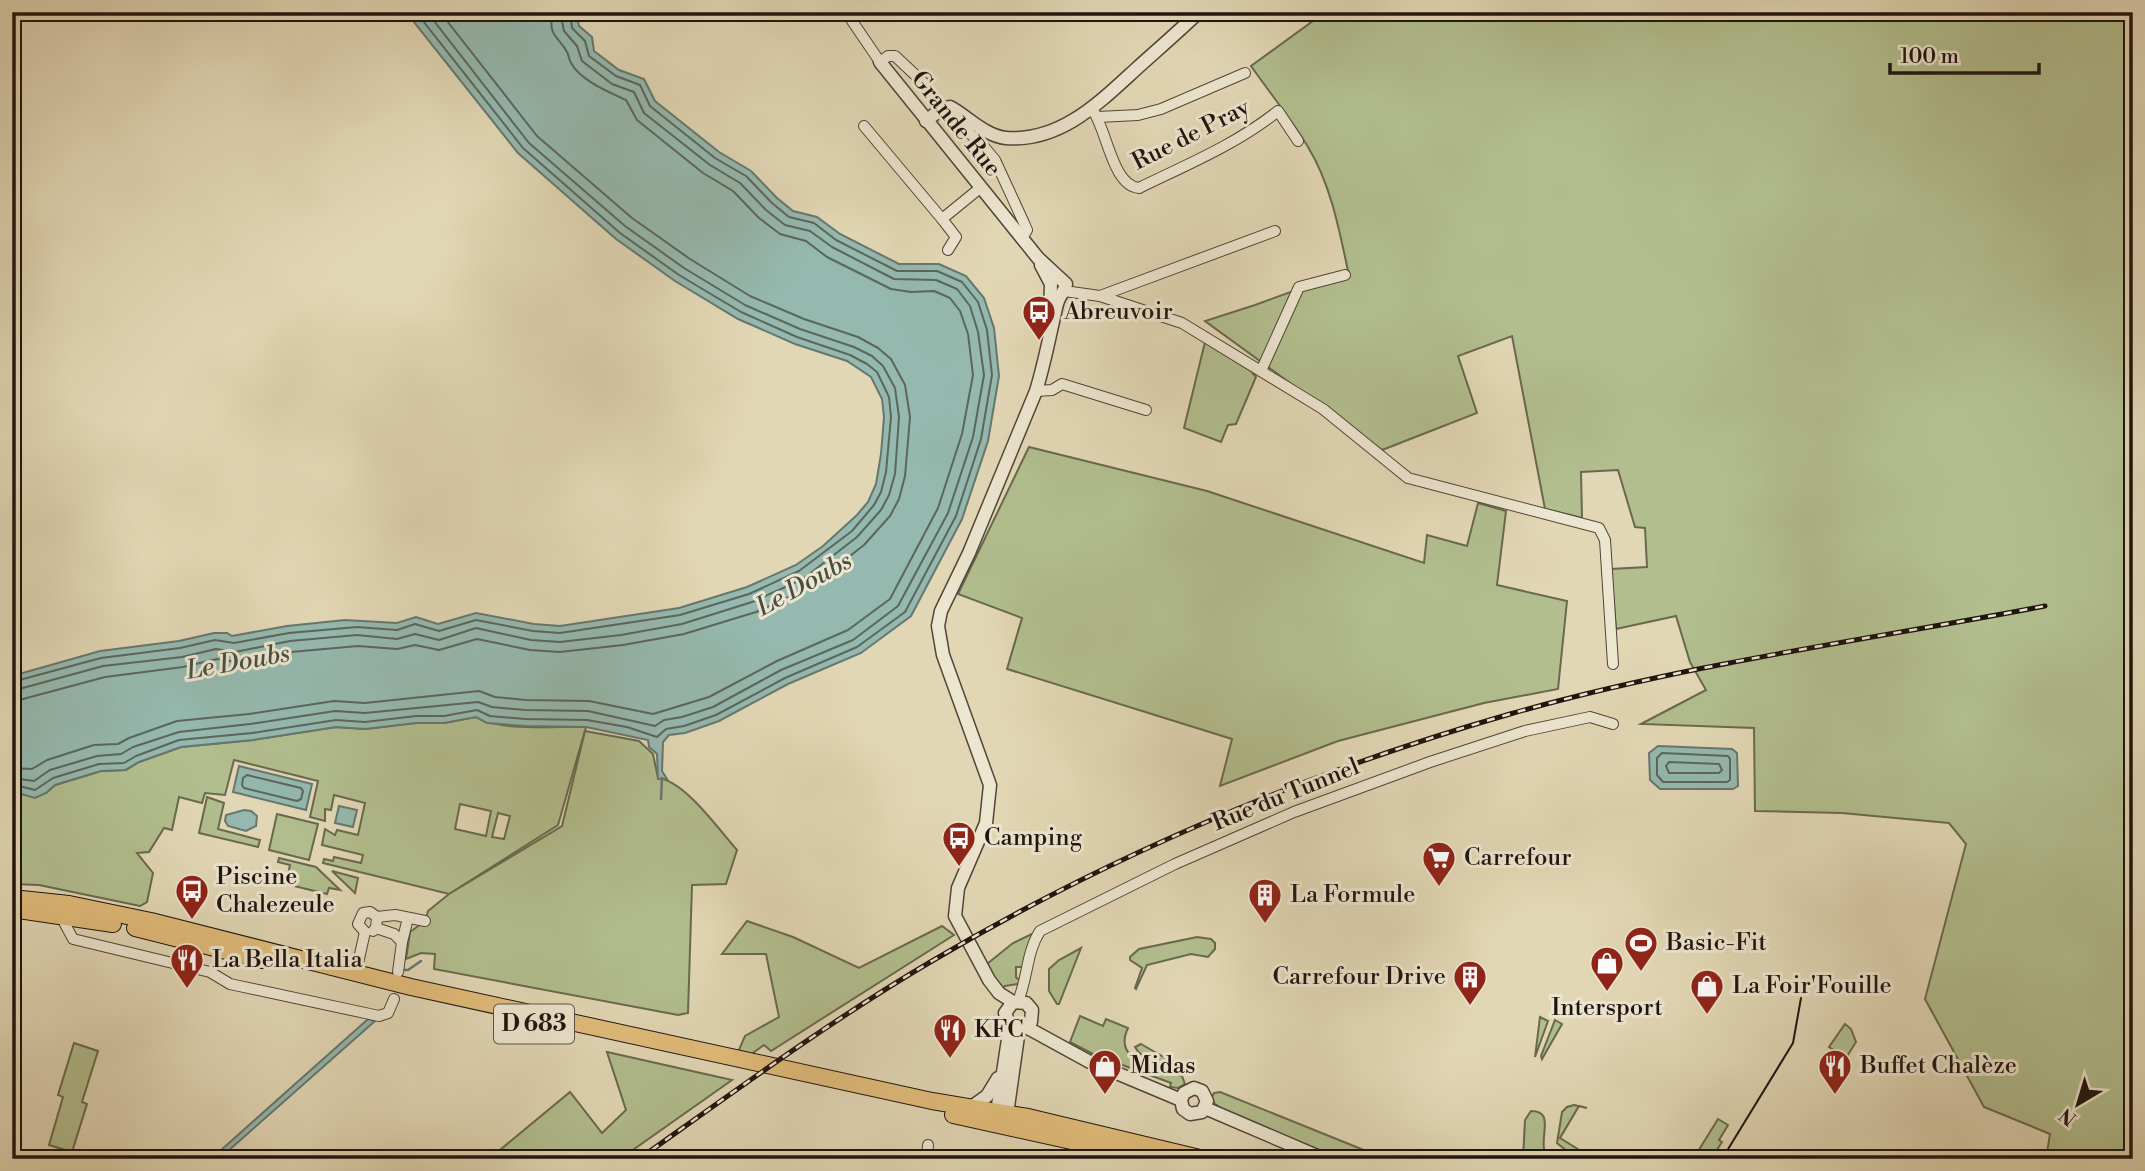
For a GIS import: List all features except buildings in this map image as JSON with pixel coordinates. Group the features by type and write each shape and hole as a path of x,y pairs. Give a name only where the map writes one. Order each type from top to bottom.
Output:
{"main road":[{"name":"D 683","path":"12,898 69,904 151,921 411,987 661,1043 970,1108 1003,1112 1153,1159"},
{"name":"D 683","path":"12,909 137,929 686,1058 1003,1112 1204,1159"},
{"path":"65,916 73,911 141,925 151,921"},
{"path":"295,967 306,965 348,975 356,972"}],"street":[{"name":"Grande Rue","path":"846,12 880,62 1058,286"},
{"path":"1069,12 1075,12"},
{"path":"926,121 940,110 950,107 974,124 1005,138 1062,128 1095,113 1199,12"},
{"path":"880,62 895,56 927,86"},
{"path":"1095,113 1138,115 1161,109 1245,73"},
{"name":"Rue de Pray","path":"1095,113 1116,167 1131,187 1139,188 1230,142 1278,111 1298,141"},
{"path":"954,118 985,148 1002,172 1027,230 1022,238"},
{"path":"864,126 956,237 948,250"},
{"path":"942,219 980,188"},
{"path":"1100,296 1275,231"},
{"path":"1261,371 1299,287 1345,275"},
{"path":"1181,1100 1088,1061 1047,1039 995,996 989,979 955,916 961,877 986,823 990,785 943,655 938,626 941,611 969,553 1036,391 1052,325 1058,286 1100,296 1182,323 1323,409 1408,478 1599,528 1605,540 1613,663"},
{"path":"1036,391 1052,390 1062,384 1146,410"},
{"name":"Rue du Tunnel","path":"1019,1015 1030,952 1041,931 1175,864 1306,808 1430,762 1525,731 1590,717 1613,724"},
{"path":"366,932 359,928 360,916 370,912 377,917 395,915 425,921"},
{"path":"65,916 65,924 73,939 210,972 230,984 379,1016 388,1013 394,999"},
{"path":"376,928 377,917"},
{"path":"398,972 408,918"},
{"path":"366,932 376,928 394,934 402,942"},
{"path":"356,972 366,932"},
{"path":"1003,1112 1019,1015"},
{"path":"970,1108 987,1096 1004,1065 1019,1015"},
{"path":"1003,1112 1004,1065"},
{"path":"1198,1089 1206,1097 1205,1108 1198,1114 1190,1114 1183,1109 1181,1100 1187,1090 1198,1089"},
{"path":"1205,1108 1324,1159"},
{"path":"927,1159 928,1145"}],"green space":[{"path":"1320,12 2133,12 2133,1159 2046,1159 2050,1134 1984,1107 1925,999 1966,844 1949,823 1842,813 1755,811 1754,728 1641,724 1706,690 1690,662 1676,616 1616,629 1611,569 1647,567 1645,528 1635,527 1618,470 1581,472 1582,518 1545,509 1512,336 1458,356 1477,413 1382,450 1205,321 1348,271 1323,176 1295,126 1251,66 1321,15"},
{"path":"1205,342 1251,371 1256,377 1236,424 1228,425 1221,442 1184,428"},
{"path":"1029,447 1207,491 1424,563 1427,535 1467,546 1478,503 1506,511 1497,585 1567,601 1558,689 1484,703 1338,741 1220,786 1232,739 1007,669 1022,618 958,594"},
{"path":"476,717 501,725 586,727 558,825 449,894 323,863 324,859 333,861 334,857 361,863 363,855 322,845 325,829 335,835 337,830 358,835 365,803 334,795 331,810 325,809 325,821 310,817 318,781 234,760 225,795 205,793 202,803 179,797 172,830 164,828 149,852 137,853 153,873 147,902 140,906 39,885 12,884 12,795 46,793 55,785 101,771 126,770 139,762 181,747 253,740 336,727 365,729 416,723 444,723","holes":["460,804 491,811 486,836 455,829","498,813 510,816 504,839 492,837"]},
{"path":"585,731 639,741 653,754 658,778 668,781 690,797 737,850 726,884 692,885 688,1013 678,1015 434,969 435,954 421,953 406,959 410,932 425,921 428,911 449,894 562,826"},
{"path":"207,797 224,803 218,829 260,840 258,847 199,833"},
{"path":"277,814 318,824 309,860 269,850"},
{"path":"279,858 316,867 340,890 329,888 327,894 286,884 290,865 278,862"},
{"path":"332,871 358,878 355,893"},
{"path":"747,921 793,937 859,968 942,926 954,935 771,1051 764,1045 750,1055 738,1052 745,1036 779,1017 766,954 722,954"},
{"path":"1034,933 1023,967 1016,967 1016,977 1020,981 1001,989 987,964 1013,943"},
{"path":"1197,937 1211,939 1215,943 1215,949 1208,957 1191,954 1147,965 1135,988 1142,968 1130,960 1130,957 1139,949"},
{"path":"1081,948 1057,1004 1049,991 1049,969"},
{"path":"1080,1016 1103,1026 1106,1019 1128,1028 1126,1049 1132,1056 1182,1076 1185,1084 1178,1088 1170,1087 1171,1083 1093,1054 1070,1042"},
{"path":"1540,1017 1548,1021 1535,1057"},
{"path":"1555,1020 1562,1024 1542,1059 1541,1056"},
{"path":"1845,1024 1851,1029 1856,1042 1846,1058 1829,1047"},
{"path":"74,1043 98,1051 82,1102 87,1104 72,1152 49,1145 63,1097 58,1095"},
{"path":"1141,1044 1181,1067 1162,1064 1143,1056 1135,1047"},
{"path":"607,1052 732,1080 620,1159 489,1159 570,1092 602,1133 626,1110"},
{"path":"1220,1092 1386,1159 1335,1159 1223,1110 1214,1103 1212,1097 1214,1093"},
{"path":"1574,1105 1579,1106 1560,1138 1594,1159 1577,1159 1557,1143 1562,1112"},
{"path":"1531,1111 1539,1112 1545,1121 1544,1144 1548,1159 1523,1159 1525,1120"},
{"path":"1718,1119 1728,1125 1719,1140 1722,1142 1713,1156 1702,1159 1697,1153"}],"water":[{"name":"Le Doubs","path":"406,12 582,12 579,26 592,37 594,51 619,70 644,79 655,101 719,152 751,171 793,211 817,217 840,234 899,264 939,264 966,276 984,298 994,328 999,376 988,441 962,519 911,616 861,653 788,684 719,721 685,733 669,735 663,742 662,771 667,779 658,779 657,754 649,747 648,740 586,727 487,723 476,717 444,723 416,723 365,729 336,727 253,740 181,747 125,770 101,771 55,785 35,798 18,793 12,795 12,676 100,651 179,641 214,633 227,633 232,636 287,626 345,620 397,623 416,617 438,624 476,613 560,626 679,608 747,587 796,565 823,546 868,502 876,484 884,417 882,399 871,377 847,361 795,344 738,319 675,281 616,239 518,153"},
{"path":"1658,746 1732,749 1737,753 1738,786 1733,789 1660,789 1650,780 1649,753"},
{"path":"239,766 312,784 306,810 233,792"},
{"path":"339,806 357,810 353,827 335,823"},
{"path":"244,810 257,816 256,826 246,831 228,826 226,815"},
{"path":"368,1019 375,1021 219,1159 211,1159"}],"waterway":[{"path":"661,799 662,778"},
{"path":"401,970 408,970 421,961"}],"tram line":[{"path":"1722,1159 1793,1043 1801,998"}],"railway":[{"path":"639,1159 820,1032 932,961 1070,885 1141,851 1286,789 1435,737 1576,696 1776,654 2045,606"}],"place":[{"name":"Abreuvoir","path":"1039,342"},
{"name":"Camping","path":"959,868"},
{"name":"Carrefour","path":"1439,888"},
{"name":"Piscine Chalezeule","path":"192,921"},
{"name":"La Formule","path":"1265,925"},
{"name":"Basic-Fit","path":"1641,973"},
{"name":"La Bella Italia","path":"187,990"},
{"name":"Intersport","path":"1607,993"},
{"name":"Carrefour Drive","path":"1470,1007"},
{"name":"La Foir'Fouille","path":"1707,1016"},
{"name":"KFC","path":"950,1060"},
{"name":"Midas","path":"1105,1096"},
{"name":"Buffet Chalèze","path":"1835,1096"}]}
